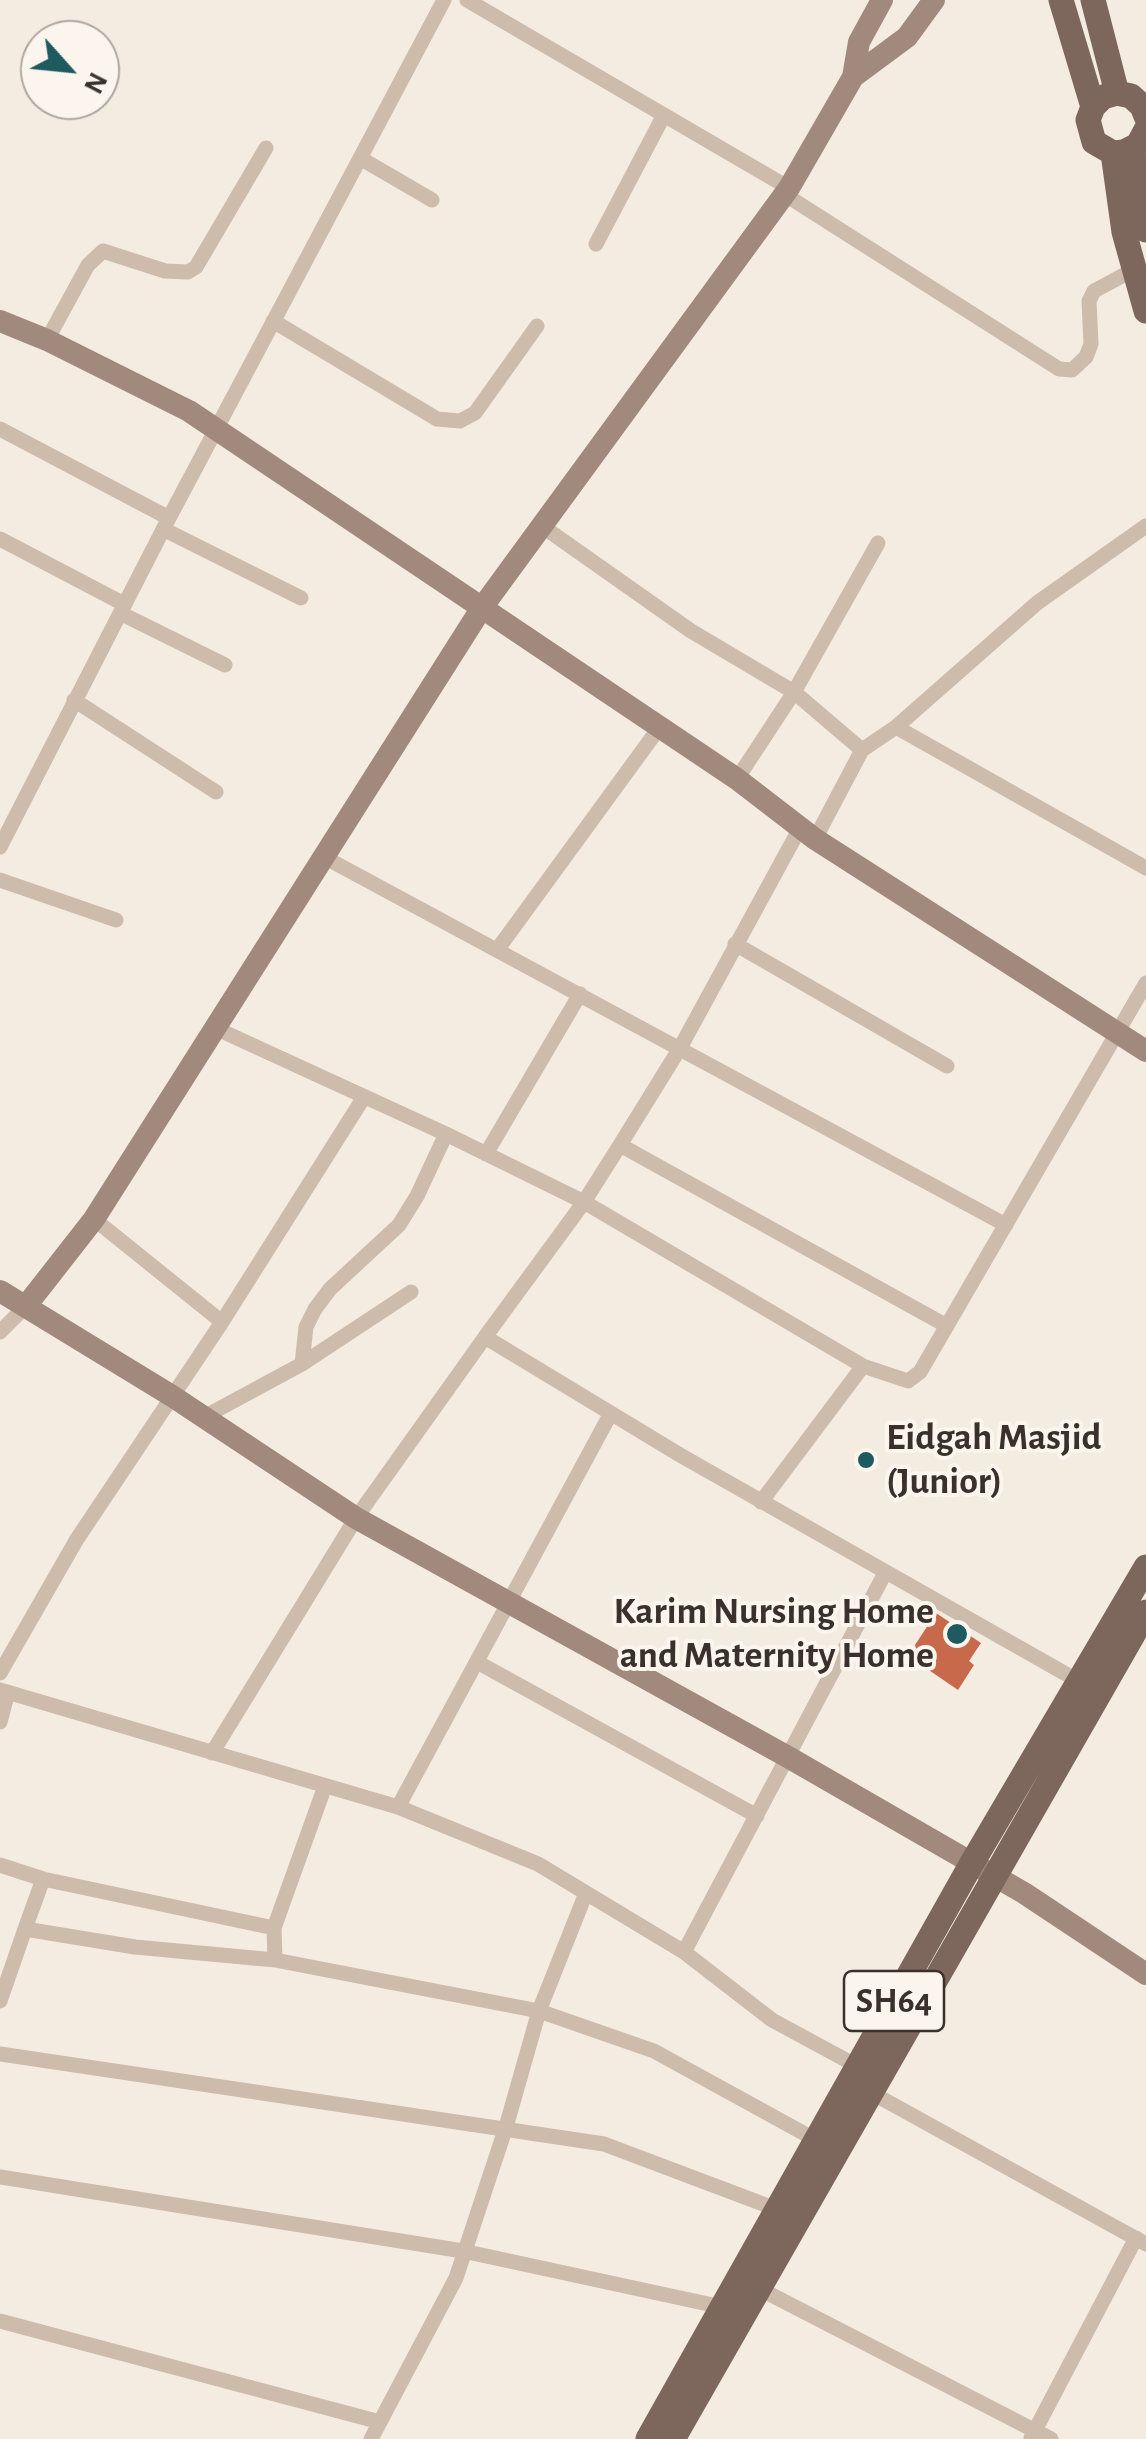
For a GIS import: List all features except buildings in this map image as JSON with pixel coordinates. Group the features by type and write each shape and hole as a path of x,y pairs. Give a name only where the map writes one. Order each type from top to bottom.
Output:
{"main road":[{"path":"1061,0 1092,107"},
{"path":"1094,0 1135,98 1103,97 1092,107 1089,132 1094,142 1136,140"},
{"path":"1136,140 1146,230"},
{"path":"1136,140 1121,217 1146,310"},
{"name":"SH64","path":"648,2439 760,2289 870,2092 1080,1682 1146,1567"},
{"name":"SH64","path":"673,2439 722,2307 857,2066 1146,1612"}],"street":[{"path":"0,847 166,523 444,0"},
{"path":"467,0 664,115 1060,369 1072,370 1086,357 1092,344 1089,301 1094,291 1135,270"},
{"path":"0,1332 26,1306 94,1219 481,609 786,191 852,77 859,42 882,0"},
{"path":"852,77 906,37 934,0"},
{"path":"596,244 664,115"},
{"path":"48,340 88,265 103,251 165,270 188,272 196,267 266,148"},
{"path":"360,158 432,200"},
{"path":"0,321 48,340 216,429 737,779 807,834 1146,1050"},
{"path":"273,321 436,419 460,421 475,413 538,326"},
{"path":"0,430 301,598"},
{"path":"542,526 692,631 794,692 862,750"},
{"path":"212,1753 356,1518 584,1202 680,1048 735,944 862,750 896,727 1037,603 1146,526"},
{"path":"0,539 225,666"},
{"path":"737,779 794,692 878,543"},
{"path":"74,700 216,792"},
{"path":"896,727 1146,868"},
{"path":"497,950 660,728"},
{"path":"324,857 1006,1225"},
{"path":"0,880 116,920"},
{"path":"735,944 947,1066"},
{"path":"215,1028 584,1202 863,1366 908,1381 920,1372 948,1326 1146,983"},
{"path":"486,1154 580,994"},
{"path":"0,1673 77,1539 222,1322 364,1097"},
{"path":"302,1364 306,1327 315,1309 330,1289 399,1225 446,1134"},
{"path":"620,1145 948,1326"},
{"path":"94,1219 222,1322"},
{"path":"0,1291 172,1396 356,1518 788,1757 982,1870 1146,1974"},
{"path":"204,1418 302,1364 411,1292"},
{"path":"484,1337 761,1502 1080,1682"},
{"path":"761,1502 863,1366"},
{"path":"398,1807 611,1413"},
{"path":"684,1952 885,1573"},
{"path":"477,1662 757,1816"},
{"path":"0,1722 4,1691 398,1807 538,1864 684,1952 772,2020 857,2066"},
{"path":"275,1960 274,1928 326,1786"},
{"path":"0,1865 44,1879 274,1928"},
{"path":"0,2001 44,1879"},
{"path":"371,2439 456,2278 539,2011 586,1893"},
{"path":"25,1929 135,1946 275,1960 508,2002 654,2050 816,2140"},
{"path":"0,2054 604,2144 778,2210"},
{"path":"870,2092 1141,2240 1032,2435"},
{"path":"0,2177 463,2251 722,2307"},
{"path":"760,2289 1032,2435 1051,2439"},
{"path":"0,2321 380,2422"}],"place":[{"name":"Eidgah Masjid (Junior)","path":"866,1460"},
{"name":"Karim Nursing Home and Maternity Home","path":"957,1634"}]}
